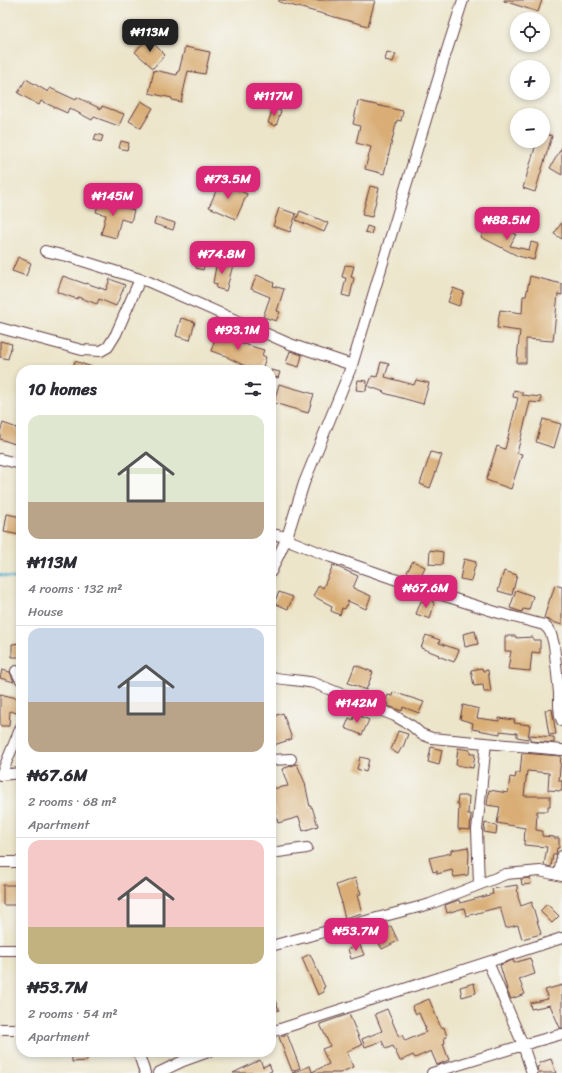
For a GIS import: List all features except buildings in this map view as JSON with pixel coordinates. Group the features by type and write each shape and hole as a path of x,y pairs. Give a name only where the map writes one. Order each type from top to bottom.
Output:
{"street":[{"path":"276,561 287,537 304,483 352,365 463,0"},
{"path":"45,251 70,257 147,281 290,344 352,365"},
{"path":"0,328 82,350 101,351 108,347 116,334 140,280"},
{"path":"0,459 16,463"},
{"path":"276,535 287,537 293,542 331,557 423,590 548,628 554,645 561,692 559,706 562,721"},
{"path":"276,678 314,683 395,716 412,726 421,734 432,738 562,750"},
{"path":"16,739 1,775 16,774"},
{"path":"479,884 477,830 486,743"},
{"path":"276,760 291,759"},
{"path":"276,852 306,848"},
{"path":"276,945 430,904 506,874 540,871 561,876 562,856"},
{"path":"0,862 16,862"},
{"path":"276,1030 562,938"},
{"path":"0,950 16,950"},
{"path":"488,962 523,1045 532,1073"},
{"path":"0,1029 16,1029"},
{"path":"432,1073 562,1034"},
{"path":"140,1057 145,1073"},
{"path":"158,1073 194,1057"}],"waterway":[{"path":"0,575 16,579"}]}
